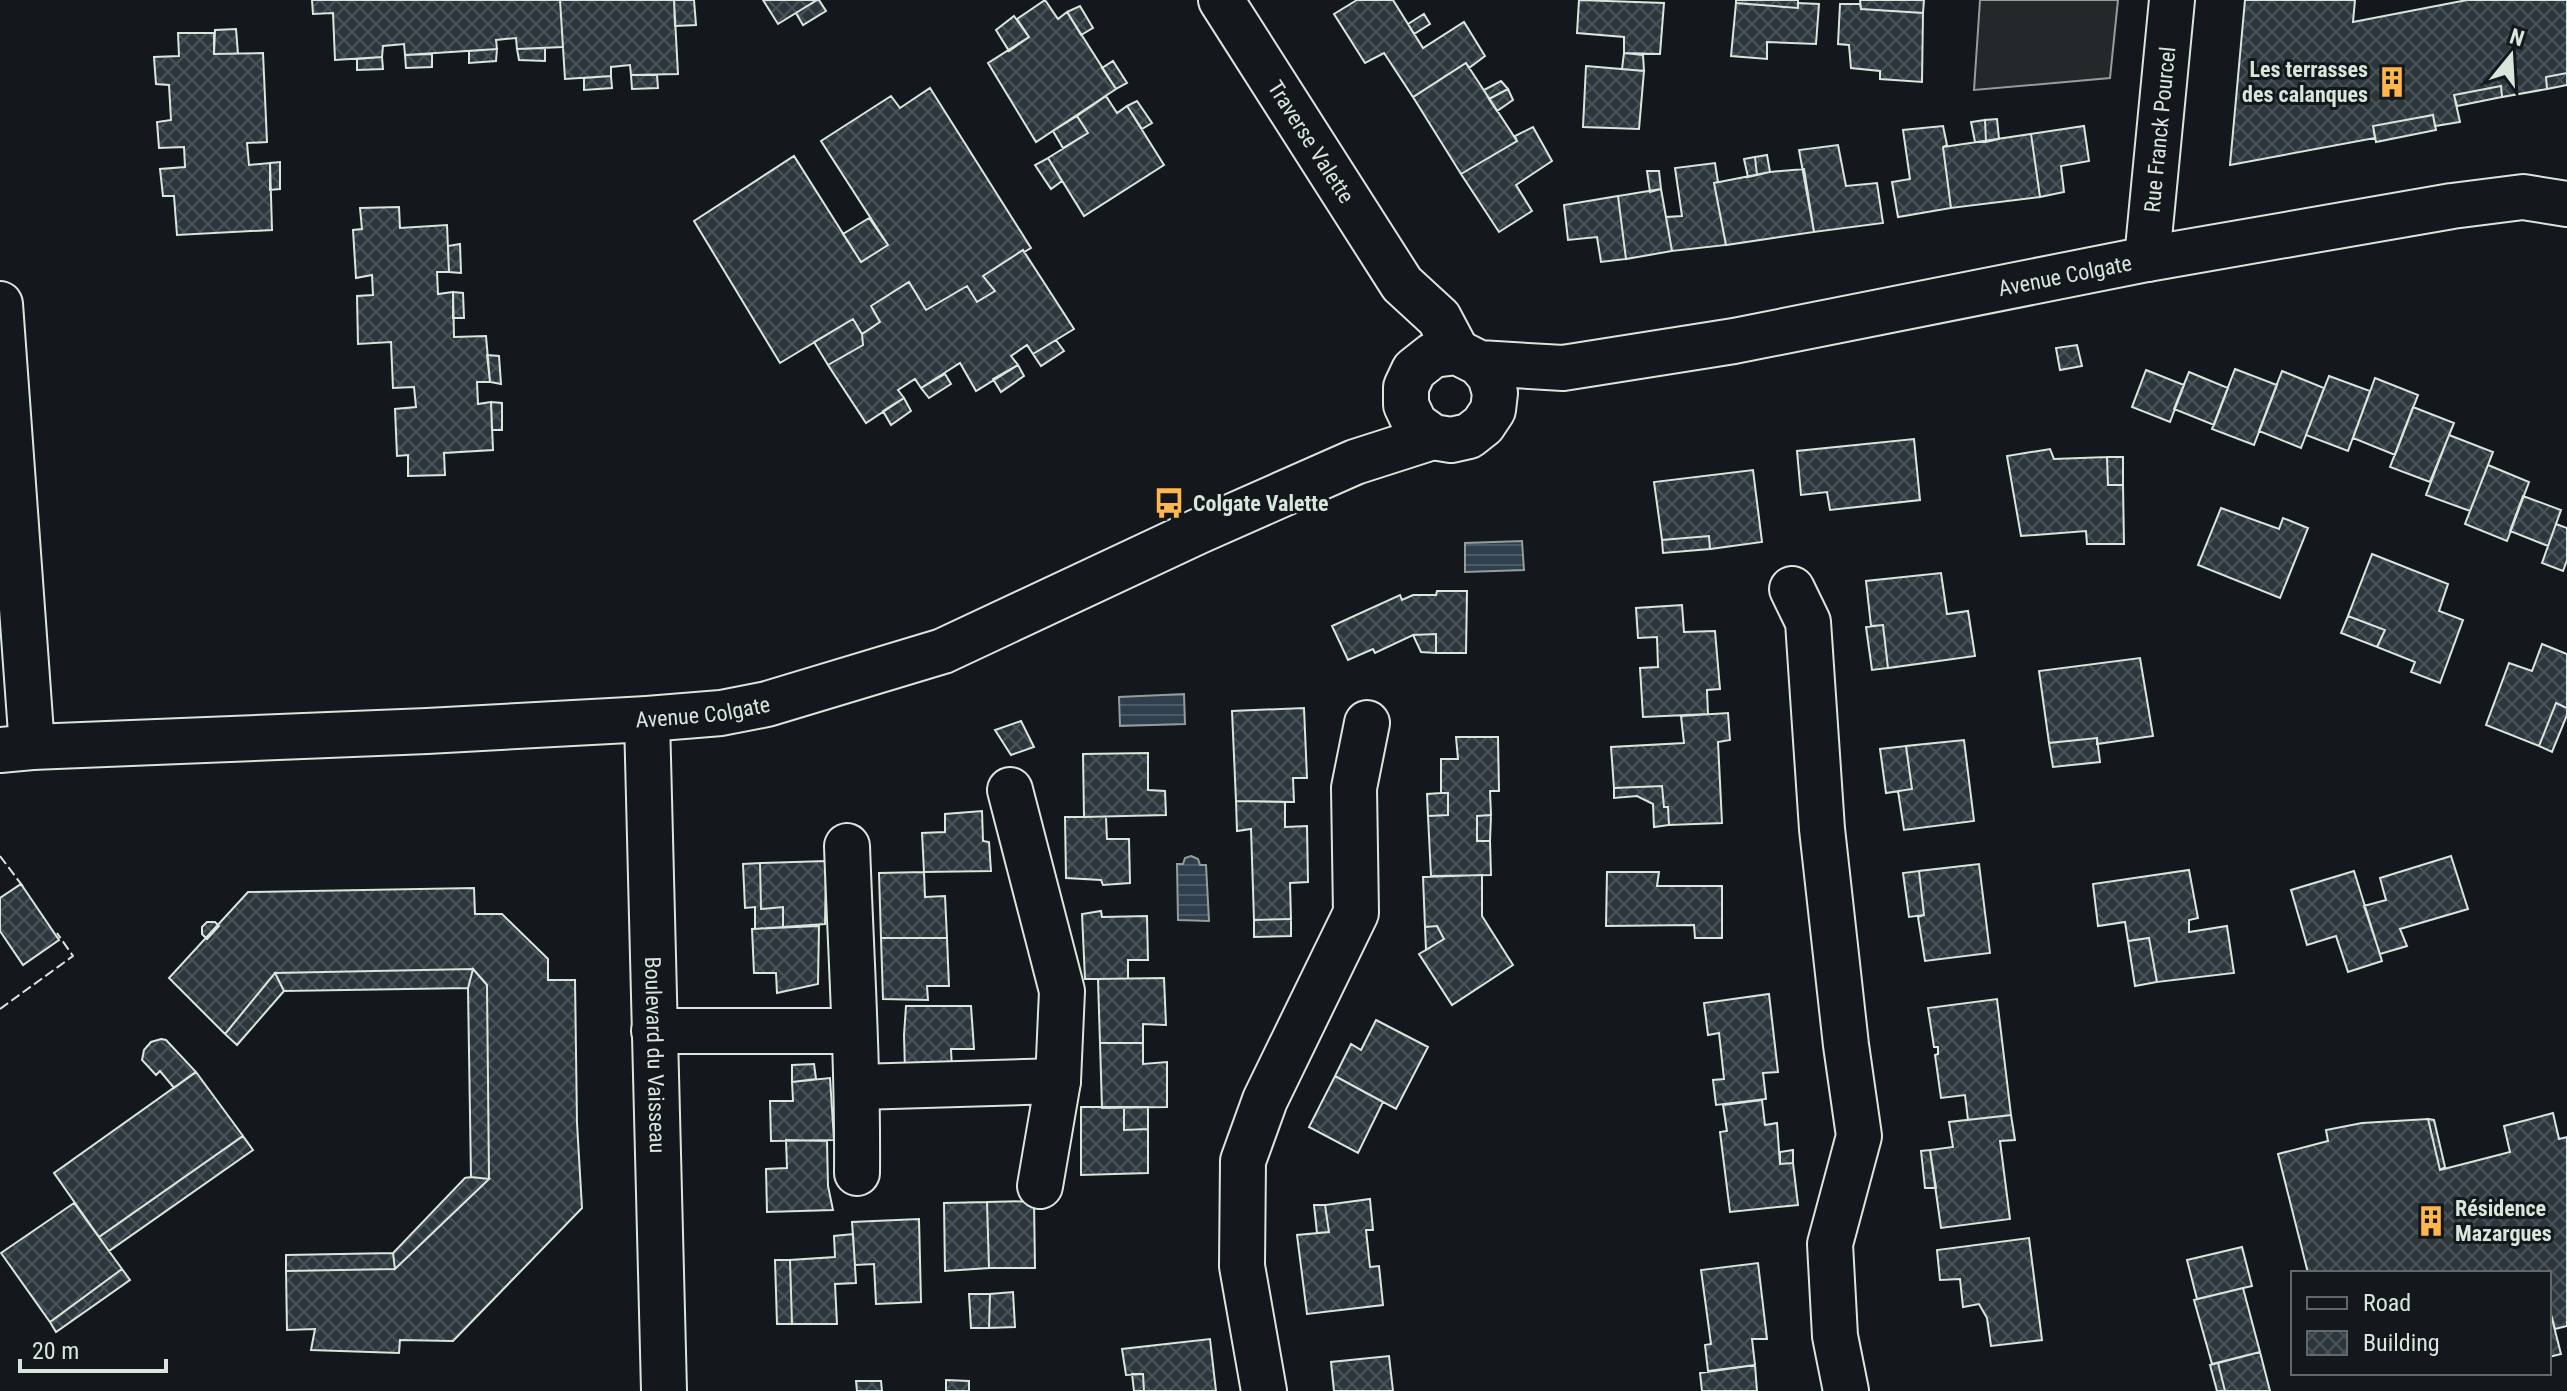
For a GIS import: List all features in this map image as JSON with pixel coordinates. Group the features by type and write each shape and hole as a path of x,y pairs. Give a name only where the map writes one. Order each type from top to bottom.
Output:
{"street":[{"name":"Traverse Valette","path":"1221,0 1402,284 1439,318 1468,358"},
{"name":"Rue Franck Pourcel","path":"2147,259 2172,0"},
{"name":"Avenue Colgate","path":"16,748 647,719 721,713 767,704 943,651 1355,462 1418,404 1433,355 1563,368 1734,341 2147,259 2452,206 2523,197 2567,204"},
{"name":"Traverse Valette","path":"1402,284 1418,404"},
{"path":"0,304 16,748"},
{"path":"1468,358 1490,376 1495,393 1493,410"},
{"name":"Avenue Colgate","path":"1418,404 1451,440 1469,436 1483,425 1493,410 1563,368"},
{"path":"1792,589 1808,622 1822,829 1859,1136 1830,1244 1835,1336 1846,1391"},
{"name":"Boulevard du Vaisseau","path":"647,719 664,1391"},
{"path":"1264,1391 1242,1266 1243,1161 1265,1100 1356,913 1354,788 1367,723"},
{"path":"1010,790 1062,991 1058,1081 1040,1186"},
{"path":"847,846 853,1031 858,1087 857,1173"},
{"path":"654,1031 853,1031"},
{"path":"858,1087 1058,1081"}],"shaded area":[{"path":"1980,0 2118,0 2110,78 1974,90"}],"water":[{"path":"1522,541 1524,570 1465,572 1465,543"},
{"path":"1184,694 1185,724 1120,726 1119,697"},
{"path":"1191,856 1198,859 1200,865 1206,865 1209,921 1178,920 1177,864 1183,864 1185,858"}],"building":[{"path":"312,0 560,0 563,47 517,49 516,38 496,40 497,49 405,55 404,44 383,46 382,57 335,60 333,13 313,14"},
{"path":"560,0 674,0 678,74 631,75 630,65 611,67 611,76 565,79"},
{"path":"674,0 694,0 696,25 675,26"},
{"path":"763,0 817,0 778,24"},
{"path":"817,0 826,11 803,25 796,13"},
{"path":"1045,0 1058,19 1067,12 1116,89 1036,142 988,63 1029,37 1017,19"},
{"path":"1357,0 1393,0 1423,48 1464,22 1485,56 1469,68 1466,63 1413,97 1384,53 1365,63 1334,14"},
{"path":"1579,0 1664,3 1660,54 1624,53 1624,37 1577,33"},
{"path":"1736,0 1798,0 1798,8 1736,3"},
{"path":"1860,0 1924,0 1923,13 1861,9"},
{"name":"Les terrasses des calanques","path":"2245,0 2355,0 2353,22 2467,0 2567,0 2567,73 2546,77 2547,89 2502,97 2501,86 2454,95 2460,122 2435,126 2433,115 2373,126 2375,138 2230,165"},
{"path":"1736,3 1798,8 1798,3 1819,4 1816,44 1767,42 1767,59 1731,56"},
{"path":"1840,4 1860,4 1861,9 1923,13 1922,82 1880,79 1880,71 1851,68 1849,45 1838,44"},
{"path":"1080,6 1093,28 1081,35 1067,12"},
{"path":"1424,14 1430,24 1414,34 1408,24"},
{"path":"1014,16 1029,37 1009,51 996,30"},
{"path":"236,29 238,54 214,54 215,30"},
{"path":"178,33 214,33 214,54 263,53 267,142 247,143 249,165 270,163 272,230 177,235 174,196 163,196 160,169 185,167 184,147 159,148 157,122 171,120 169,85 156,84 154,57 179,56"},
{"path":"545,48 545,61 519,60 517,49"},
{"path":"497,49 496,61 469,63 469,51"},
{"path":"1624,53 1643,55 1644,71 1622,69"},
{"path":"432,54 432,67 406,68 405,55"},
{"path":"382,57 383,69 357,70 357,59"},
{"path":"1113,61 1127,83 1116,89 1102,68"},
{"path":"1466,63 1517,141 1461,174 1413,97"},
{"path":"1586,66 1644,71 1639,129 1583,127"},
{"path":"2567,73 2567,85 2547,89 2546,77"},
{"path":"631,75 657,75 658,88 632,89"},
{"path":"611,76 612,88 584,90 584,78"},
{"path":"1501,81 1508,89 1489,99 1484,90"},
{"path":"2501,86 2502,97 2457,106 2454,95"},
{"path":"930,88 1031,248 983,276 995,291 977,302 967,286 926,310 909,282 871,306 880,322 862,334 853,319 780,363 694,221 794,156 861,262 888,245 821,141 891,96 900,108"},
{"path":"1508,89 1513,100 1497,111 1489,99"},
{"path":"1106,96 1117,113 1127,106 1164,165 1084,216 1048,158 1088,133 1077,116"},
{"path":"1137,101 1152,123 1142,129 1127,106"},
{"path":"2433,115 2436,130 2376,142 2373,126"},
{"path":"1077,116 1088,133 1063,148 1053,131"},
{"path":"1997,119 1999,139 1986,142 1985,120"},
{"path":"1985,120 1986,142 1975,142 1971,122"},
{"path":"1943,126 1951,208 1898,217 1892,182 1910,179 1903,130"},
{"path":"2084,126 2089,161 2061,166 2064,192 2040,197 2031,134"},
{"path":"1533,127 1552,161 1516,185 1532,211 1499,232 1461,174 1517,141 1515,136"},
{"path":"2031,134 2040,197 1951,208 1943,147"},
{"path":"1838,145 1846,186 1877,183 1883,223 1814,232 1799,150"},
{"path":"1767,155 1770,172 1757,175 1755,157"},
{"path":"1755,157 1757,175 1748,177 1744,159"},
{"path":"1048,158 1062,181 1051,189 1035,165"},
{"path":"280,162 280,189 270,190 270,163"},
{"path":"1715,163 1718,182 1714,183 1726,245 1672,251 1666,217 1682,216 1675,168"},
{"path":"1804,169 1814,232 1726,245 1714,183"},
{"path":"1647,171 1659,171 1661,189 1650,192"},
{"path":"1661,189 1672,251 1626,259 1618,196"},
{"path":"1618,196 1626,259 1601,262 1597,237 1568,240 1564,205"},
{"path":"399,207 400,228 447,225 449,272 437,272 438,294 453,292 454,337 486,336 490,382 477,382 478,404 491,402 493,450 444,453 445,475 408,476 408,455 397,456 395,409 416,407 414,387 393,388 391,342 358,344 357,296 373,295 372,275 356,278 353,230 362,229 360,208"},
{"path":"869,218 888,245 861,262 843,234"},
{"path":"460,244 461,273 449,272 448,246"},
{"path":"1023,250 1074,329 1033,354 1027,345 1011,356 1018,365 976,391 960,363 921,388 915,379 898,390 904,398 866,423 828,365 863,345 862,334 880,322 871,306 909,282 926,310 967,286 977,302 995,291 983,276"},
{"path":"453,292 463,293 464,318 453,318"},
{"path":"853,319 862,334 863,345 828,365 814,342"},
{"path":"1056,340 1064,351 1041,366 1033,354"},
{"path":"2077,345 2082,366 2060,370 2056,348"},
{"path":"487,355 499,356 501,384 490,382"},
{"path":"1018,365 1024,376 1001,392 993,379"},
{"path":"2235,369 2277,385 2254,445 2212,429"},
{"path":"2146,370 2184,385 2170,422 2132,407"},
{"path":"2282,371 2324,388 2301,448 2259,431"},
{"path":"2189,372 2228,388 2214,425 2174,409"},
{"path":"945,374 951,384 929,398 921,388"},
{"path":"2329,376 2370,391 2348,451 2306,435"},
{"path":"2375,378 2418,395 2395,455 2353,438"},
{"path":"904,398 911,411 891,425 883,411"},
{"path":"491,402 502,403 502,430 492,430"},
{"path":"2413,407 2454,423 2430,482 2390,467"},
{"path":"2449,435 2493,452 2470,511 2426,495"},
{"path":"1914,439 1920,500 1830,510 1827,492 1801,495 1797,451"},
{"path":"2050,449 2054,459 2107,457 2108,485 2123,485 2124,544 2087,544 2086,531 2021,536 2007,456"},
{"path":"2107,457 2123,457 2123,485 2108,485"},
{"path":"2488,465 2529,482 2507,541 2465,524"},
{"path":"1753,470 1762,542 1710,549 1709,536 1662,540 1654,482"},
{"path":"2523,496 2561,510 2548,546 2510,531"},
{"path":"2221,508 2279,529 2283,518 2308,528 2280,598 2198,565"},
{"path":"2556,524 2567,528 2567,560 2563,571 2542,563"},
{"path":"1709,536 1710,549 1663,553 1662,540"},
{"path":"2372,554 2448,584 2439,611 2463,620 2440,683 2411,672 2415,662 2377,647 2385,630 2348,616"},
{"path":"1941,573 1947,614 1968,611 1975,656 1888,668 1883,625 1871,626 1866,581"},
{"path":"1437,591 1467,591 1466,653 1436,653 1436,634 1413,635 1375,653 1373,649 1348,660 1332,626 1400,595 1402,600 1413,595 1436,595"},
{"path":"1682,605 1684,632 1715,631 1720,689 1707,690 1708,714 1643,717 1640,668 1658,667 1657,637 1638,638 1636,608"},
{"path":"2348,616 2385,630 2377,647 2341,633"},
{"path":"1883,625 1888,668 1872,670 1866,627"},
{"path":"1436,634 1436,653 1421,652 1413,635"},
{"path":"2542,644 2567,654 2567,708 2556,703 2539,746 2486,725 2509,663 2532,671"},
{"path":"2140,658 2153,736 2097,744 2097,738 2049,743 2039,671"},
{"path":"2556,703 2567,708 2567,715 2552,752 2539,746"},
{"path":"1304,708 1307,778 1293,778 1294,802 1236,801 1232,711"},
{"path":"1728,713 1730,740 1718,742 1722,823 1669,825 1662,786 1614,788 1611,747 1684,743 1681,716"},
{"path":"1021,721 1034,747 1011,755 995,730"},
{"path":"1456,737 1498,737 1499,791 1490,791 1491,815 1477,816 1477,841 1490,841 1491,875 1431,876 1428,816 1448,815 1448,793 1441,793 1441,759 1458,759"},
{"path":"2097,738 2100,762 2053,767 2049,743"},
{"path":"1964,740 1974,821 1904,830 1898,791 1912,789 1906,746"},
{"path":"1906,746 1912,789 1886,793 1880,749"},
{"path":"1148,753 1148,790 1165,791 1166,815 1084,817 1083,754"},
{"path":"1662,786 1669,825 1654,827 1653,804 1637,796 1614,798 1614,788"},
{"path":"1448,793 1448,815 1428,816 1427,794"},
{"path":"1236,801 1285,802 1285,827 1307,826 1308,882 1290,883 1291,919 1254,920 1251,829 1237,831"},
{"path":"982,811 983,841 989,842 991,871 924,872 922,833 945,832 945,814"},
{"path":"1491,815 1490,841 1477,841 1477,816"},
{"path":"1065,817 1106,817 1107,839 1129,839 1130,883 1103,885 1101,880 1066,878"},
{"path":"2451,856 2468,909 2400,929 2407,946 2380,954 2364,906 2386,900 2380,878"},
{"path":"826,861 825,924 783,927 783,907 761,909 760,863"},
{"path":"760,863 761,909 783,907 783,927 755,929 755,907 745,908 743,864"},
{"path":"1979,864 1990,953 1925,961 1918,917 1924,915 1919,871"},
{"path":"2189,870 2198,918 2189,920 2189,932 2227,926 2234,973 2157,982 2149,938 2128,941 2125,922 2098,926 2093,884"},
{"path":"1919,871 1924,915 1909,917 1903,873"},
{"path":"2354,871 2382,961 2348,972 2336,936 2307,945 2291,890"},
{"path":"924,872 925,897 945,896 947,938 881,938 879,873"},
{"path":"1607,872 1659,872 1657,886 1722,886 1722,938 1695,938 1694,925 1606,926"},
{"path":"1482,875 1482,916 1513,965 1452,1005 1419,954 1444,939 1437,926 1425,927 1423,877"},
{"path":"21,884 59,940 23,965 0,931 0,898"},
{"path":"474,888 475,914 502,914 548,959 548,980 575,980 582,1208 453,1341 400,1340 399,1353 311,1350 315,1329 287,1330 286,1271 395,1269 489,1179 487,985 473,969 275,973 225,1034 169,978 248,892"},
{"path":"1101,911 1102,917 1147,916 1148,960 1128,960 1128,979 1085,979 1082,914"},
{"path":"1291,919 1291,936 1254,937 1254,920"},
{"path":"207,922 215,922 219,926 207,939 202,934 202,927"},
{"path":"819,926 818,984 777,993 776,973 754,973 752,929"},
{"path":"1437,926 1444,939 1426,950 1425,927"},
{"path":"881,938 947,938 949,986 927,986 928,1000 883,999"},
{"path":"2149,938 2157,982 2135,986 2128,941"},
{"path":"473,969 487,985 489,1179 471,1177 468,988"},
{"path":"473,969 468,988 284,991 275,973"},
{"path":"275,973 284,991 237,1045 225,1034"},
{"path":"1164,978 1166,1025 1143,1024 1143,1043 1100,1043 1098,979"},
{"path":"1769,994 1778,1072 1763,1073 1766,1099 1716,1105 1713,1080 1724,1079 1719,1033 1708,1035 1704,1003"},
{"path":"1997,999 2011,1115 1968,1120 1965,1095 1941,1098 1935,1055 1938,1054 1938,1047 1934,1047 1928,1008"},
{"path":"906,1006 971,1006 974,1049 951,1049 952,1069 905,1070"},
{"path":"1376,1020 1428,1047 1396,1109 1335,1076 1351,1044 1361,1050"},
{"path":"166,1040 196,1072 174,1088 160,1071 156,1075 142,1060 144,1050 151,1042"},
{"path":"1100,1043 1143,1043 1143,1064 1167,1062 1167,1107 1102,1108"},
{"path":"814,1064 816,1079 792,1082 792,1065"},
{"path":"196,1072 243,1136 99,1237 54,1173"},
{"path":"1335,1076 1383,1102 1358,1153 1309,1127"},
{"path":"830,1078 834,1140 771,1141 770,1101 793,1101 792,1082"},
{"path":"1762,1100 1765,1125 1777,1123 1780,1164 1793,1163 1798,1205 1730,1212 1720,1132 1727,1131 1723,1105"},
{"path":"1081,1107 1124,1107 1124,1130 1148,1129 1148,1173 1081,1175"},
{"path":"1124,1107 1148,1107 1148,1129 1124,1130"},
{"name":"Résidence Mazargues","path":"2553,1113 2559,1139 2567,1137 2567,1326 2555,1329 2551,1314 2551,1271 2307,1271 2278,1154 2328,1141 2326,1130 2362,1123 2428,1119 2440,1170 2510,1152 2504,1126"},
{"path":"2011,1115 2015,1140 2000,1141 2010,1219 1941,1228 1930,1150 1953,1147 1949,1122"},
{"path":"2428,1119 2434,1120 2445,1167 2440,1170"},
{"path":"243,1136 253,1150 109,1251 99,1237"},
{"path":"786,1140 827,1141 828,1186 833,1210 767,1212 766,1169 787,1168"},
{"path":"1793,1150 1793,1163 1780,1164 1780,1152"},
{"path":"1930,1150 1936,1188 1925,1188 1921,1151"},
{"path":"465,1178 489,1179 395,1269 393,1253"},
{"path":"1370,1199 1373,1230 1366,1230 1370,1267 1379,1266 1383,1305 1307,1314 1297,1235 1329,1232 1325,1205"},
{"path":"1034,1201 1035,1268 989,1268 987,1202"},
{"path":"987,1202 989,1268 945,1271 944,1203"},
{"path":"74,1203 122,1269 50,1322 1,1253"},
{"path":"1314,1205 1325,1205 1329,1232 1317,1233"},
{"path":"919,1219 921,1302 876,1304 874,1264 855,1265 852,1222"},
{"path":"853,1234 856,1283 835,1284 837,1324 792,1324 790,1260 835,1257 834,1236"},
{"path":"2029,1238 2042,1340 1991,1346 1987,1318 1979,1304 1963,1307 1960,1279 1940,1280 1937,1250"},
{"path":"2242,1247 2252,1286 2197,1299 2187,1260"},
{"path":"393,1253 395,1269 286,1271 286,1255"},
{"path":"775,1260 790,1260 792,1324 777,1324"},
{"path":"1758,1263 1767,1339 1752,1339 1755,1365 1708,1371 1705,1345 1711,1344 1701,1270"},
{"path":"122,1269 130,1280 56,1332 50,1322"},
{"path":"2243,1288 2260,1352 2212,1364 2194,1300"},
{"path":"1013,1292 1015,1327 989,1328 990,1294"},
{"path":"969,1294 990,1294 989,1328 971,1328"},
{"path":"2551,1315 2561,1354 2551,1356"},
{"path":"1210,1339 1216,1391 1144,1391 1143,1374 1126,1375 1122,1349"},
{"path":"2260,1352 2270,1391 2225,1391 2218,1363"},
{"path":"1389,1356 1393,1391 1334,1391 1331,1362"},
{"path":"2218,1363 2225,1391 2217,1391 2210,1365"},
{"path":"1755,1365 1757,1391 1702,1391 1700,1373"},
{"path":"1132,1374 1143,1374 1144,1391 1134,1391"},
{"path":"946,1380 969,1381 969,1391 946,1391"},
{"path":"856,1381 881,1381 882,1391 857,1391"}],"fence":[{"path":"0,856 24,888"},
{"path":"0,1009 73,956 57,933"}],"place":[{"name":"Les terrasses des calanques","path":"2392,82"},
{"name":"Colgate Valette","path":"1169,503"},
{"name":"Résidence Mazargues","path":"2431,1221"}]}
